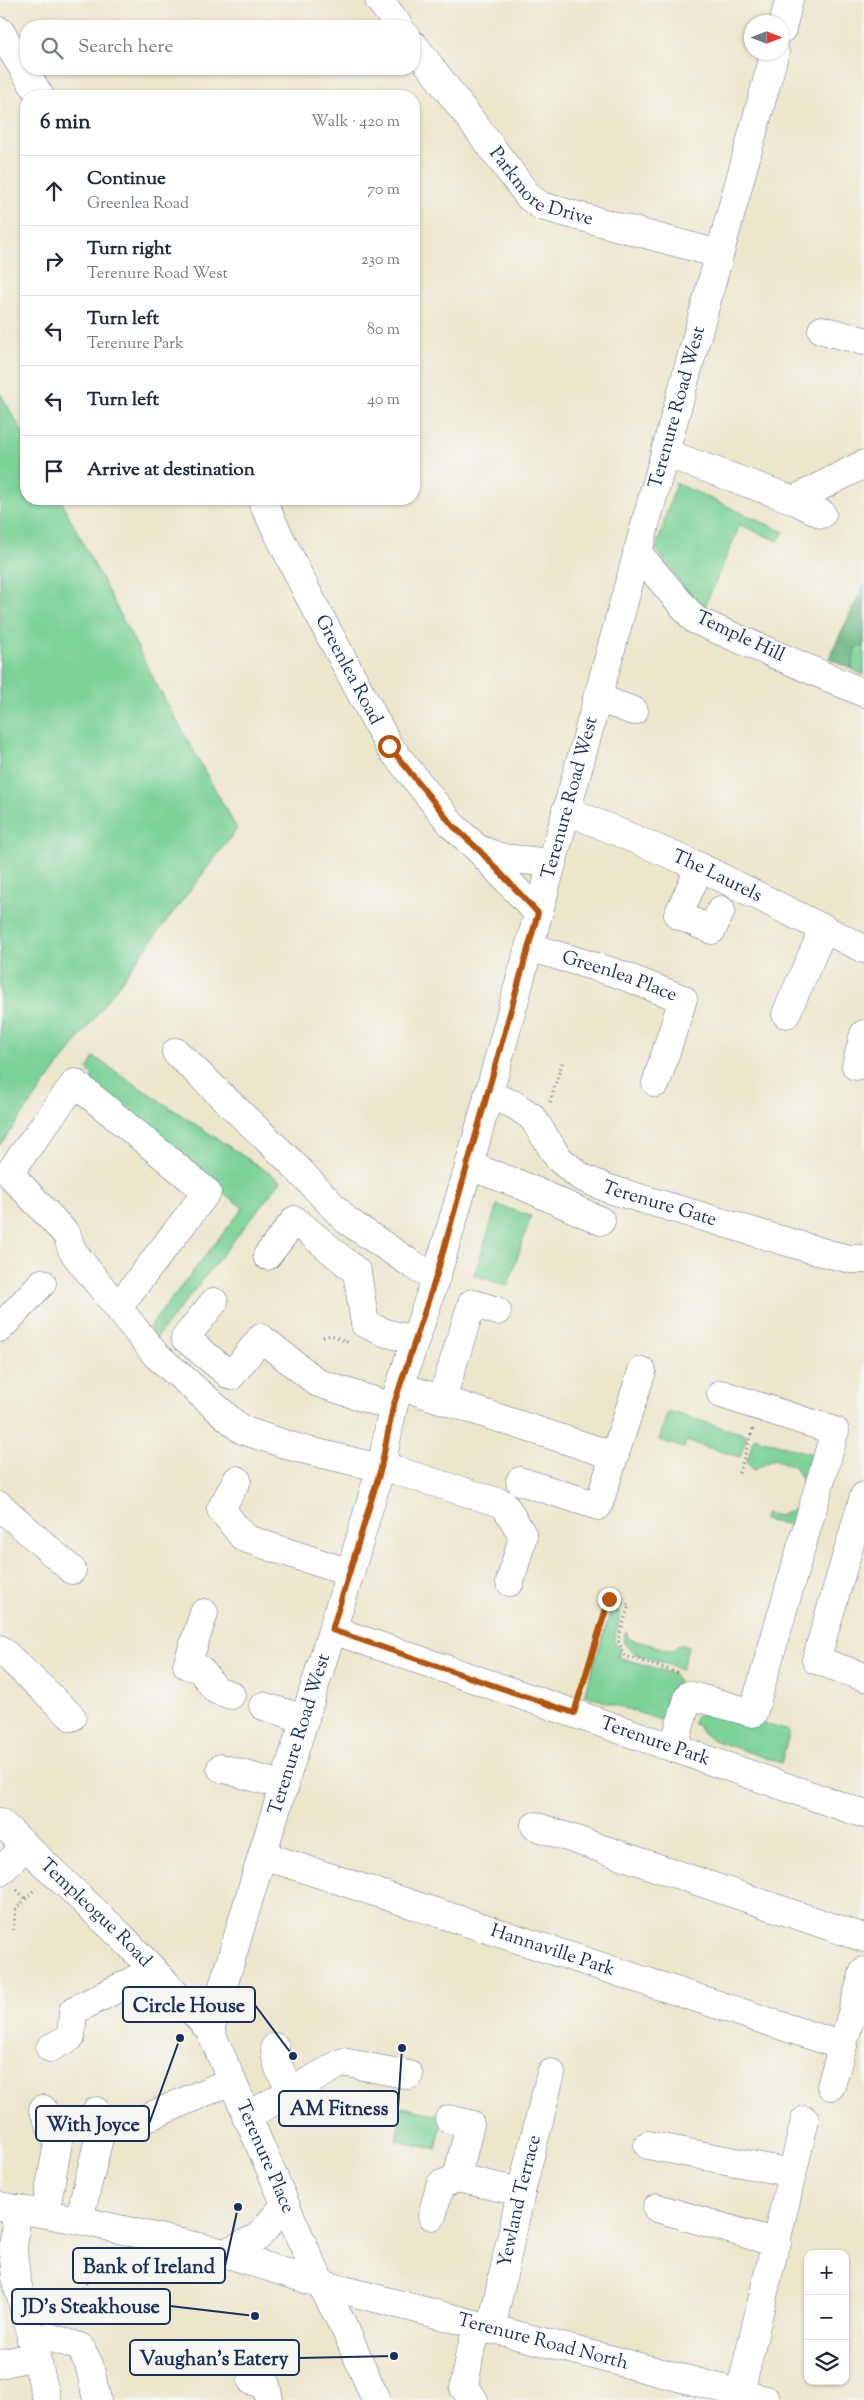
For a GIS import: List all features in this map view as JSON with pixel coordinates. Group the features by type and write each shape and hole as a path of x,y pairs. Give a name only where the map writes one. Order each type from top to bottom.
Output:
{"street":[{"path":"379,0 394,20"},
{"path":"785,15 789,0"},
{"path":"0,31 10,66 34,90"},
{"name":"Parkmore Drive","path":"420,53 528,197 541,206 719,254"},
{"name":"Terenure Road West","path":"210,2030 262,1855 350,1573 382,1466 397,1397 436,1277 469,1166 773,60"},
{"path":"822,330 864,341"},
{"path":"665,453 794,500 822,514"},
{"path":"794,500 864,464"},
{"name":"Greenlea Road","path":"264,505 389,746 453,826 478,849 538,913"},
{"name":"Temple Hill","path":"637,552 695,620 864,692"},
{"path":"597,698 634,711"},
{"name":"The Laurels","path":"566,810 700,868 864,949"},
{"name":"Greenlea Road","path":"478,849 503,858 552,863"},
{"path":"700,868 678,915 712,930 721,910"},
{"path":"786,1014 824,928"},
{"name":"Greenlea Place","path":"529,947 616,972 683,999 656,1082"},
{"path":"856,1066 864,1034"},
{"path":"176,1052 224,1100 291,1162 346,1220 413,1265 436,1277"},
{"path":"118,1307 207,1192 75,1083 9,1173 67,1235 72,1250 156,1355 242,1430 297,1448 382,1466 504,1504 524,1536 510,1582"},
{"name":"Terenure Gate","path":"488,1096 513,1104 532,1118 560,1159 582,1178 609,1189 825,1252 850,1259 864,1259"},
{"path":"469,1166 519,1184 601,1222"},
{"path":"267,1256 295,1220 357,1272 365,1324 386,1333 415,1340"},
{"path":"0,1328 42,1283"},
{"path":"214,1302 185,1338 231,1376 261,1338 318,1383 397,1397 442,1399 615,1456"},
{"path":"442,1399 472,1303 497,1311"},
{"path":"520,1482 598,1506 642,1370"},
{"path":"673,1748 689,1695 753,1712 835,1431 720,1394"},
{"path":"238,1480 221,1509 244,1538 350,1573"},
{"path":"864,1496 816,1660 864,1677"},
{"path":"0,1506 72,1570"},
{"path":"204,1614 187,1665 200,1669 216,1690 231,1695"},
{"name":"Terenure Park","path":"332,1630 864,1814"},
{"path":"5,1664 24,1669 72,1717"},
{"path":"263,1706 305,1719"},
{"path":"220,1768 285,1786"},
{"name":"Templeogue Road","path":"0,1822 122,1937 152,1971 210,2030"},
{"path":"535,1826 864,1938"},
{"path":"0,1872 25,1846"},
{"name":"Hannaville Park","path":"262,1855 843,2046"},
{"path":"50,2048 71,2037 73,2011 152,1971"},
{"path":"832,2086 863,1978"},
{"name":"Terenure Place","path":"210,2030 285,2205 321,2284 346,2331 376,2400"},
{"path":"275,2047 275,2061 281,2075 293,2090"},
{"path":"246,2117 343,2062 409,2075"},
{"name":"Yewland Terrace","path":"474,2400 464,2388 469,2357 485,2328 551,2073"},
{"path":"146,2118 231,2081"},
{"path":"43,2109 58,2143 46,2214"},
{"path":"79,2220 101,2130 96,2111"},
{"path":"449,2119 470,2124 457,2178"},
{"path":"740,2393 805,2120"},
{"path":"648,2145 792,2173"},
{"path":"432,2216 440,2185 457,2178 521,2192"},
{"path":"225,2253 258,2237 285,2205"},
{"path":"8,2207 16,2278 38,2344 48,2400"},
{"name":"Terenure Road North","path":"8,2207 79,2220 225,2253 321,2284 766,2400"},
{"path":"657,2208 777,2243"},
{"path":"0,2364 38,2344 80,2347 89,2364 97,2400"}],"path":[{"path":"532,1118 546,1112 563,1060"},
{"path":"739,1473 760,1407"},
{"path":"574,1713 609,1599 629,1605 618,1640 625,1656 684,1675"},
{"path":"13,1930 16,1910 52,1871"},
{"path":"38,2344 109,2254 117,2229"}],"green space":[{"path":"0,393 20,428 20,505 63,505 158,687 237,829 142,953 0,1145"},
{"path":"676,483 784,532 778,541 740,525 702,613 656,549"},
{"path":"864,585 864,675 829,658"},
{"path":"864,585 864,648 861,646 855,648 852,669 829,658"},
{"path":"94,1057 281,1181 153,1342 150,1326 243,1208 105,1100 89,1083 93,1075 87,1070"},
{"path":"497,1205 531,1216 508,1286 474,1275"},
{"path":"668,1411 747,1435 740,1457 686,1441 684,1448 659,1440"},
{"path":"754,1437 822,1457 820,1465 809,1467 808,1474 817,1483 793,1531 791,1525 763,1520 766,1513 779,1516 799,1507 805,1486 794,1466 774,1459 754,1470 747,1462"},
{"path":"611,1610 621,1613 614,1641 620,1651 618,1657 674,1674 678,1680 664,1721 584,1695"},
{"path":"626,1631 629,1639 672,1651 679,1644 688,1647 682,1669 633,1653 623,1642"},
{"path":"711,1709 790,1731 781,1763 713,1740 703,1734 699,1726 693,1724 695,1717"},
{"path":"402,2107 443,2116 436,2149 396,2141"}],"place":[{"name":"With Joyce","path":"180,2038"},
{"name":"AM Fitness","path":"402,2048"},
{"name":"Circle House","path":"293,2056"},
{"name":"Bank of Ireland","path":"238,2207"},
{"name":"JD's Steakhouse","path":"255,2316"},
{"name":"Vaughan's Eatery","path":"394,2356"}],"route":[{"path":"389,746 453,826 478,849 538,913 469,1166 436,1277 393,1407 381,1468 332,1630 574,1713 609,1599"}]}
